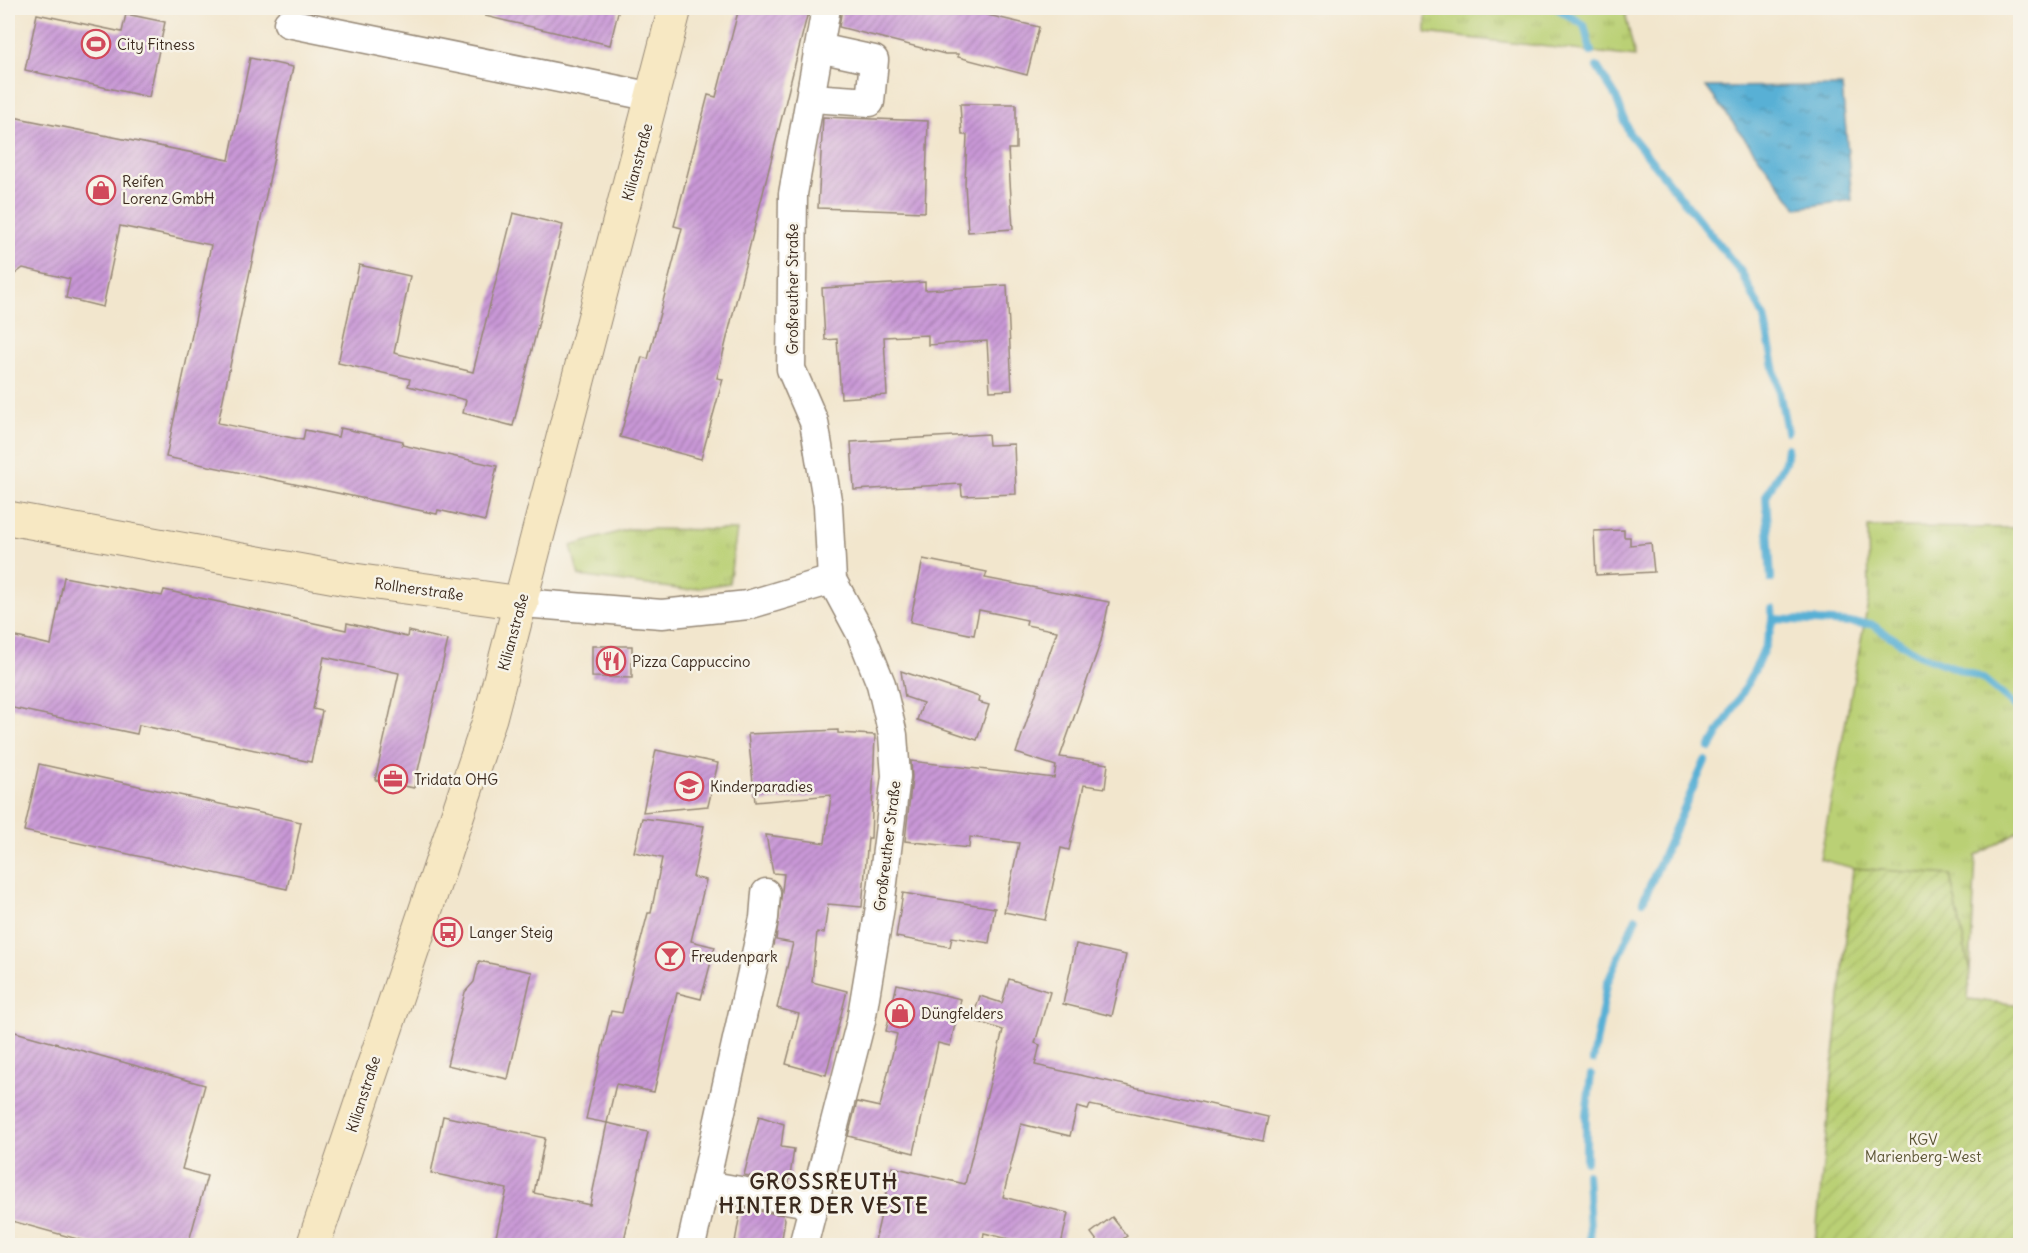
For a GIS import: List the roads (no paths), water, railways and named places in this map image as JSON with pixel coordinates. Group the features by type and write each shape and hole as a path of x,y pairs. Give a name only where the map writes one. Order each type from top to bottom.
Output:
{"main road":[{"name":"Kilianstraße","path":"313,1245 470,780 522,603 675,8"},
{"name":"Rollnerstraße","path":"8,518 347,579 522,603"}],"street":[{"name":"Großreuther Straße","path":"803,1245 861,1021 880,907 896,776 893,735 881,684 861,634 832,580 828,506 814,422 791,369 793,194 812,98 826,8"},
{"path":"288,23 653,97"},
{"path":"812,98 870,102 874,60 819,48"},
{"name":"Rollnerstraße","path":"522,603 662,614 748,605 832,580"},
{"path":"691,1245 764,918 766,893"},
{"path":"706,1185 814,1204"}],"water":[{"path":"1842,86 1852,200 1797,208 1706,87"}],"waterway":[{"path":"1557,8 1584,25 1591,52"},
{"path":"1597,67 1616,97 1629,133 1742,273 1764,317 1787,431"},
{"path":"1771,579 1766,496 1785,462 1787,448"},
{"path":"1710,748 1759,659 1772,623 1772,609"},
{"path":"1773,619 1871,624 1918,654 1982,678 2020,710"},
{"path":"1643,901 1705,761"},
{"path":"1593,1060 1607,984 1636,918"},
{"path":"1586,1161 1586,1116 1591,1075"},
{"path":"1587,1174 1591,1246"}],"place":[{"name":"City Fitness","path":"96,44"},
{"name":"Reifen Lorenz GmbH","path":"101,190"},
{"name":"Pizza Cappuccino","path":"611,661"},
{"name":"Tridata OHG","path":"393,779"},
{"name":"Kinderparadies","path":"689,786"},
{"name":"Langer Steig","path":"448,932"},
{"name":"Freudenpark","path":"670,956"},
{"name":"Düngfelders","path":"900,1013"}],"district":[{"name":"GROSSREUTH HINTER DER VESTE","path":"824,1193"}],"park label":[{"name":"KGV Marienberg-West","path":"1923,1148"}]}
